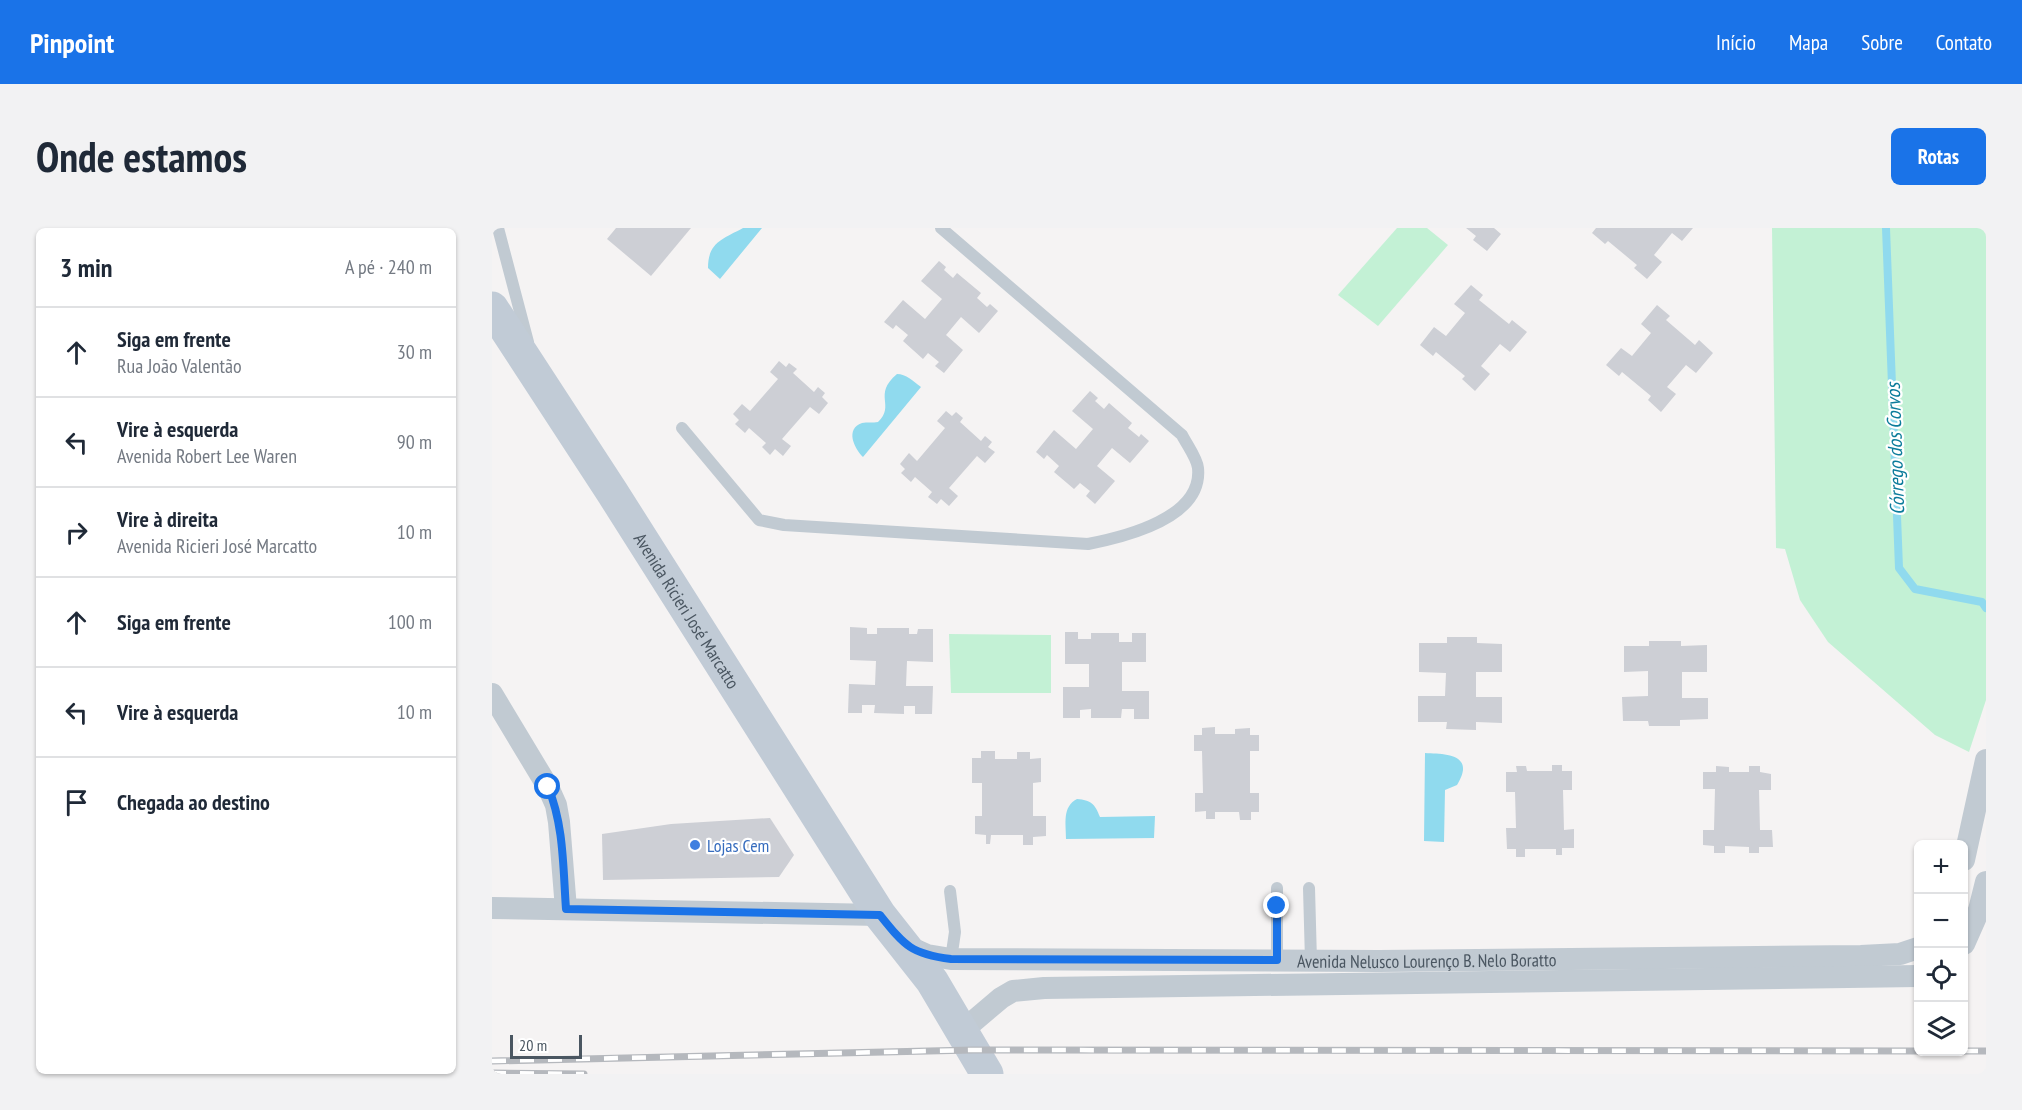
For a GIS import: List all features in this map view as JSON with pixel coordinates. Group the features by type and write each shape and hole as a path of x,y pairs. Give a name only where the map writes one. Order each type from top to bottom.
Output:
{"main road":[{"name":"Avenida Ricieri José Marcatto","path":"492,308 880,915 932,981 962,1031 980,1069"},
{"name":"Avenida Ricieri José Marcatto","path":"880,915 890,947 928,1005 962,1031"}],"street":[{"path":"492,694 548,787 556,806 560,822 566,909"},
{"path":"1968,842 1986,760"},
{"path":"1968,935 1979,910 1986,882"},
{"path":"492,908 880,915"},
{"name":"Avenida Nelusco Lourenço B. Nelo Boratto","path":"902,942 927,956 951,959 1277,960 1311,961 1379,971 1914,976"},
{"name":"Avenida Nelusco Lourenço B. Nelo Boratto","path":"962,1031 1012,991 1044,988 1379,971 1861,956 1899,954 1914,949"}],"lane":[{"path":"498,228 538,378"},
{"path":"682,428 759,520 784,525 1088,544 1119,538 1144,529 1168,516 1189,499 1197,482 1198,467 1182,435 941,228"},
{"path":"1277,888 1277,960"},
{"path":"1310,888 1311,961"},
{"path":"950,891 955,933 951,959"}],"green space":[{"path":"1397,228 1427,228 1448,245 1378,326 1338,295"},
{"path":"1772,228 1986,228 1986,700 1969,752 1935,735 1828,642 1800,600 1785,549 1776,548"},
{"path":"949,634 1051,635 1051,693 951,693"}],"water":[{"path":"743,228 762,228 720,279 708,268 711,252 718,242"},
{"path":"897,374 921,387 863,457 854,444 852,434 862,423 878,422 883,416 886,388"},
{"path":"1425,753 1449,755 1461,762 1463,767 1457,785 1445,790 1444,842 1424,841"},
{"path":"1077,799 1086,800 1092,804 1100,817 1155,816 1154,838 1066,839 1067,811 1072,802"}],"building":[{"path":"616,228 691,228 651,276 607,239"},
{"path":"1466,228 1494,228 1501,234 1487,251 1473,240 1476,236"},
{"path":"1596,228 1693,228 1682,241 1672,233 1654,255 1662,262 1647,279 1634,268 1637,265 1608,241 1605,244 1592,233"},
{"path":"939,261 946,267 944,270 953,278 957,273 981,293 977,298 987,307 990,304 998,311 979,333 961,317 946,335 963,350 944,373 935,366 939,362 928,353 923,359 903,341 908,335 896,325 893,329 884,322 903,300 925,319 942,299 921,281"},
{"path":"1471,285 1483,295 1479,300 1509,324 1512,320 1527,332 1510,352 1500,344 1481,366 1490,374 1475,391 1462,379 1465,376 1436,352 1433,356 1420,345 1434,327 1446,336 1465,313 1454,304"},
{"path":"1657,305 1670,316 1666,320 1695,345 1699,340 1713,353 1696,373 1686,365 1667,387 1676,394 1661,412 1648,400 1651,396 1622,372 1619,376 1606,365 1621,348 1632,356 1651,333 1641,324"},
{"path":"779,361 786,367 789,363 797,369 793,373 814,392 818,387 825,393 822,397 828,403 819,414 810,407 782,439 791,446 783,456 775,449 770,455 762,447 766,443 749,428 745,433 735,424 739,420 733,414 742,404 750,411 778,379 770,372"},
{"path":"1090,391 1098,398 1095,401 1104,409 1109,403 1132,423 1128,428 1139,437 1141,434 1149,441 1130,463 1112,448 1097,466 1115,481 1095,504 1086,496 1090,491 1080,483 1074,489 1054,472 1059,466 1047,455 1044,459 1036,452 1054,430 1076,449 1093,429 1072,411"},
{"path":"946,411 952,416 956,412 963,418 960,422 981,441 985,436 992,442 988,447 995,452 985,463 977,456 949,488 958,496 949,506 941,499 937,504 928,497 932,492 915,477 911,482 901,473 905,469 900,464 909,453 917,461 945,428 937,421"},
{"path":"850,627 867,628 867,634 877,634 877,628 909,628 909,634 917,634 918,629 933,629 933,662 907,661 906,686 933,686 932,714 915,714 915,706 904,706 904,714 874,713 875,705 862,705 862,713 848,713 849,684 875,685 876,661 850,660"},
{"path":"1065,632 1078,632 1078,639 1091,639 1091,633 1119,633 1119,642 1132,642 1132,633 1146,633 1146,662 1122,662 1122,691 1149,691 1149,719 1134,719 1134,709 1122,709 1121,718 1091,718 1091,709 1080,710 1080,718 1063,718 1063,687 1089,687 1089,664 1065,664"},
{"path":"1447,637 1477,637 1477,643 1502,644 1502,672 1476,672 1476,697 1502,697 1502,723 1476,722 1476,730 1446,729 1447,722 1418,722 1418,696 1445,696 1446,673 1419,672 1419,643 1447,643"},
{"path":"1649,641 1681,641 1681,646 1707,645 1707,672 1682,672 1682,698 1708,698 1708,719 1680,720 1680,726 1649,726 1648,721 1623,721 1622,697 1648,696 1648,671 1624,672 1624,646 1649,646"},
{"path":"1215,727 1215,734 1235,734 1235,729 1250,728 1250,735 1259,735 1259,751 1250,751 1250,793 1259,793 1259,812 1251,812 1251,820 1240,820 1239,812 1215,812 1215,819 1206,819 1206,811 1195,812 1195,793 1203,793 1202,751 1194,751 1194,735 1202,735 1202,728"},
{"path":"981,751 995,751 995,759 1017,759 1017,752 1030,752 1030,759 1041,758 1041,782 1033,783 1033,816 1046,816 1046,836 1033,837 1033,845 1023,845 1023,835 991,835 990,844 986,844 986,835 975,834 975,816 982,816 982,783 972,783 972,758 981,758"},
{"path":"1552,765 1562,765 1562,771 1572,771 1572,790 1563,790 1564,830 1574,829 1574,848 1562,848 1562,855 1556,855 1556,849 1525,849 1525,857 1516,857 1516,849 1507,849 1506,828 1516,828 1515,792 1506,792 1506,772 1517,772 1516,766 1526,766 1527,771 1552,771"},
{"path":"1716,766 1729,767 1729,772 1749,772 1749,766 1760,766 1760,772 1771,774 1771,790 1759,790 1760,830 1772,830 1773,847 1759,847 1759,853 1749,853 1749,847 1725,846 1725,853 1714,853 1714,846 1703,845 1703,830 1714,830 1715,789 1703,789 1703,772 1716,772"},
{"name":"Lojas Cem","path":"770,818 794,855 779,877 603,880 602,834 671,824"}],"waterway":[{"name":"Córrego dos Corvos","path":"1886,228 1899,568 1915,589 1982,602 1986,608"}],"railway":[{"path":"492,1061 973,1050 1914,1051"},
{"path":"1968,1051 1986,1051"},
{"path":"492,1073 584,1074"}],"place":[{"name":"Lojas Cem","path":"695,845"}],"route":[{"path":"548,787 560,822 566,909 880,915 902,942 915,951 927,956 951,959 1277,960 1277,906"}]}
